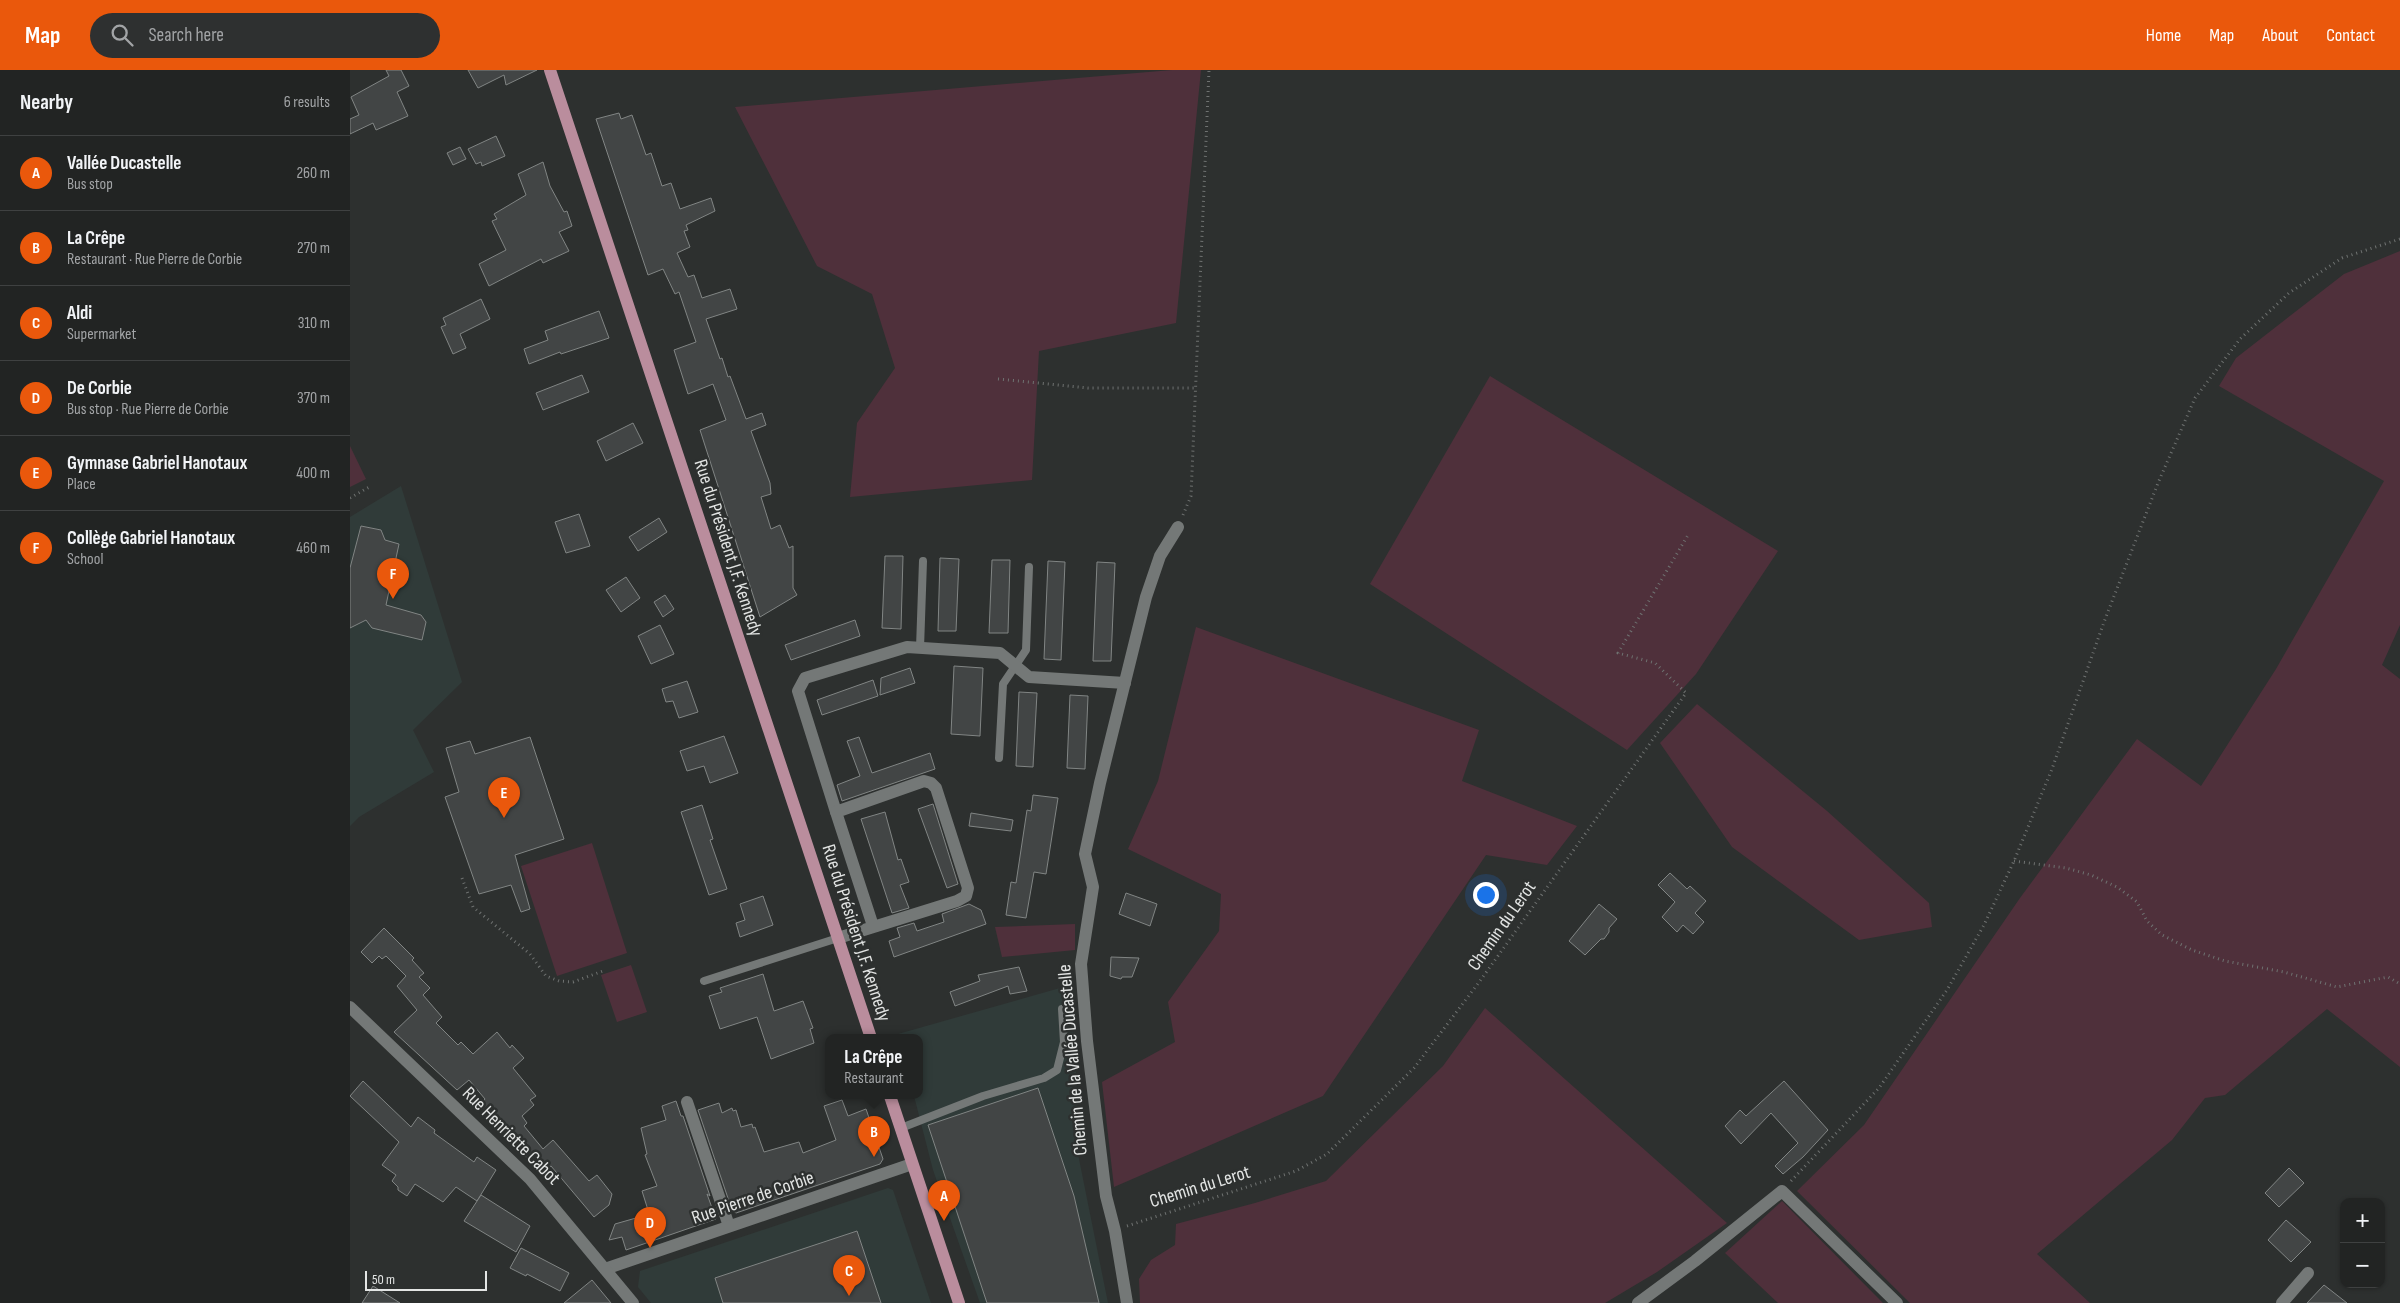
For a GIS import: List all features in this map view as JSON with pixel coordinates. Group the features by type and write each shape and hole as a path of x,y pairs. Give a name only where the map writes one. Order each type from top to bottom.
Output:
{"main road":[{"name":"Rue du Président J.F. Kennedy","path":"550,70 870,1034"},
{"path":"891,1099 959,1303"}],"street":[{"name":"Chemin de la Vallée Ducastelle","path":"1127,1303 1115,1231 1106,1196 1080,964 1093,887 1085,854 1100,783 1146,597 1160,556 1178,528"},
{"path":"873,926 798,691 805,678 907,647 1000,653 1030,677 1125,683"},
{"path":"836,812 924,781 932,783 936,788 968,888 966,896 957,901 838,938"},
{"name":"Rue Henriette Cabot","path":"350,1007 530,1178 632,1303"},
{"path":"686,1102 729,1226"},
{"name":"Rue Pierre de Corbie","path":"605,1269 912,1164"},
{"path":"1638,1303 1695,1261 1782,1191 1897,1303"},
{"path":"2282,1303 2308,1273"}],"lane":[{"path":"920,648 923,561"},
{"path":"999,758 1003,684 1026,650 1030,567"},
{"path":"704,982 838,938"},
{"path":"901,1128 983,1096 1044,1078 1057,1070 1064,1042 1062,1009"}],"path":[{"path":"1178,528 1191,496 1209,70"},
{"path":"1782,1191 1885,1080 1947,990 1984,925 2014,862 2052,769 2104,622 2158,483 2195,398 2240,339 2289,293 2342,258 2400,239"},
{"path":"998,379 1088,388 1195,388"},
{"path":"350,498 371,486"},
{"name":"Chemin du Lerot","path":"1115,1231 1136,1221 1296,1171 1327,1154 1414,1068 1480,982 1686,693 1655,663 1618,653 1688,535"},
{"path":"2014,862 2066,868 2091,875 2117,887 2138,902 2147,921 2162,935 2192,950 2225,961 2284,972 2337,987 2388,977 2400,984"},
{"path":"462,878 473,907 530,954 546,976 559,981 573,982 603,971"}],"shaded area":[{"path":"1172,70 1201,70 1176,323 1039,351 1032,480 850,497 857,423 895,368 872,294 817,266 735,107"},
{"path":"2400,251 2400,625 2382,665 2400,679 2400,1067 2327,1009 2225,1095 2205,1098 2172,1140 2037,1254 2090,1303 1910,1303 1797,1191 1864,1125 2020,898 2137,739 2201,786 2276,669 2384,481 2219,386 2236,358 2344,274"},
{"path":"1490,376 1778,551 1696,674 1627,750 1370,584"},
{"path":"350,446 366,479 350,487"},
{"path":"401,486 462,682 413,730 434,772 359,817 350,826 350,517"},
{"path":"1196,627 1479,730 1462,781 1577,826 1547,865 1486,855 1323,1096 1114,1187 1102,1082 1175,1042 1168,1002 1219,931 1221,894 1128,849 1158,781"},
{"path":"1697,704 1827,811 1929,903 1932,927 1859,940 1732,847 1660,743"},
{"path":"592,843 627,953 557,976 521,866"},
{"path":"1075,924 1075,950 1002,957 995,927"},
{"path":"631,965 647,1012 617,1022 601,975"},
{"path":"1074,984 1078,1154 1108,1303 980,1303 933,1170 915,1099 923,1099 923,1034 898,1034"},
{"path":"1485,1008 1727,1223 1657,1272 1605,1303 1140,1303 1139,1279 1151,1260 1175,1245 1176,1224 1255,1203 1326,1181 1443,1066"},
{"path":"888,1188 893,1190 931,1303 651,1303 638,1287 640,1271"},
{"path":"1782,1201 1883,1303 1778,1303 1725,1253"}],"building":[{"path":"386,70 401,70 409,86 397,92 408,116 376,130 373,123 350,134 350,119 359,115 351,97 389,76"},
{"path":"468,70 537,70 506,85 504,75 478,88"},
{"path":"619,113 621,119 632,115 646,155 651,153 662,186 671,183 680,209 711,198 715,211 686,225 688,230 684,231 690,247 677,253 688,277 694,275 702,298 730,289 737,309 706,319 720,359 722,358 728,377 730,376 746,419 762,413 766,425 751,431 770,483 771,494 761,497 771,529 780,525 789,548 793,546 793,588 797,595 760,617 700,430 726,420 713,384 688,394 674,350 696,342 679,292 675,294 663,269 648,275 596,119"},
{"path":"496,136 505,156 482,166 481,162 476,164 468,149"},
{"path":"460,147 466,159 453,165 447,153"},
{"path":"543,162 550,186 564,212 567,211 572,226 559,232 569,251 543,263 541,259 489,286 479,264 506,250 492,221 497,219 494,214 526,195 518,174"},
{"path":"481,299 490,319 460,334 466,348 453,354 441,327 446,325 443,318"},
{"path":"599,311 609,338 561,354 560,352 529,364 524,349 548,340 545,331"},
{"path":"582,375 589,392 543,410 536,393"},
{"path":"633,423 643,443 606,461 597,441"},
{"path":"579,514 590,546 566,553 555,522"},
{"path":"659,518 667,532 638,551 629,537"},
{"path":"361,526 381,530 385,540 399,544 386,605 421,615 426,622 422,640 372,628 366,620 350,628 350,568"},
{"path":"885,556 903,556 901,629 882,628"},
{"path":"940,558 959,559 956,631 938,631"},
{"path":"992,560 1010,560 1008,633 989,633"},
{"path":"1048,561 1065,562 1061,660 1044,659"},
{"path":"1097,562 1115,563 1111,661 1093,661"},
{"path":"626,577 640,598 621,612 606,590"},
{"path":"665,595 674,609 663,617 654,602"},
{"path":"855,620 860,636 791,660 785,645"},
{"path":"660,625 674,654 651,664 638,636"},
{"path":"954,666 983,668 980,736 951,734"},
{"path":"910,668 915,683 880,695 881,678"},
{"path":"873,680 878,696 822,715 817,700"},
{"path":"687,681 698,712 679,718 673,701 666,702 662,689"},
{"path":"1019,692 1037,693 1033,767 1016,766"},
{"path":"1070,695 1088,696 1085,769 1067,768"},
{"path":"724,736 738,773 710,783 704,766 687,771 680,751"},
{"path":"530,737 564,839 515,855 530,909 521,912 511,885 479,894 445,797 459,792 446,748 470,741 475,754"},
{"path":"859,737 872,773 930,753 935,769 842,801 837,785 860,776 847,741"},
{"path":"1033,795 1058,798 1046,874 1034,872 1026,918 1006,915 1011,882 1016,883 1027,810 1031,811"},
{"path":"933,804 958,884 947,888 918,809"},
{"path":"702,805 713,839 710,840 727,889 709,895 681,812"},
{"path":"885,812 898,860 901,859 909,882 900,885 909,908 892,913 861,819"},
{"path":"971,813 1013,820 1011,831 969,826"},
{"path":"1670,873 1687,889 1690,886 1706,901 1695,913 1704,922 1693,934 1683,925 1677,932 1662,917 1675,902 1658,885"},
{"path":"1126,893 1157,904 1150,926 1119,914"},
{"path":"763,896 773,925 740,937 736,923 745,920 740,904"},
{"path":"969,904 981,910 986,924 894,957 889,941 900,937 897,928 914,923 917,931 944,922 942,914"},
{"path":"1599,904 1617,919 1609,928 1609,932 1604,939 1601,939 1585,955 1569,941"},
{"path":"384,928 414,958 412,960 424,973 419,977 430,988 423,995 442,1017 436,1023 458,1045 461,1042 473,1054 497,1032 510,1048 512,1045 524,1058 513,1068 536,1096 530,1100 534,1105 522,1116 527,1123 524,1126 543,1149 553,1140 589,1181 597,1175 612,1194 609,1205 594,1217 551,1166 541,1174 480,1105 485,1099 469,1080 457,1090 394,1032 417,1010 397,986 406,976 386,956 382,959 379,956 372,963 361,952"},
{"path":"1111,957 1139,958 1132,977 1122,977 1121,979 1110,976"},
{"path":"1019,967 1027,991 1010,994 1008,986 955,1006 950,992 980,981 978,975"},
{"path":"763,974 774,1011 803,1001 813,1028 810,1029 814,1043 771,1059 757,1017 720,1029 709,996 722,992 720,988"},
{"path":"363,1081 411,1127 418,1117 435,1130 434,1133 474,1162 477,1157 496,1170 477,1201 456,1187 443,1202 415,1184 407,1196 398,1190 398,1187 392,1181 396,1175 382,1165 399,1142 350,1096"},
{"path":"1784,1081 1828,1130 1803,1157 1783,1174 1775,1166 1798,1143 1771,1113 1741,1144 1725,1126 1740,1110 1746,1116"},
{"path":"1038,1088 1074,1196 1099,1303 987,1303 928,1125"},
{"path":"842,1100 848,1116 866,1109 883,1159 880,1164 736,1213 732,1210 698,1110 719,1103 722,1113 732,1108 733,1111 736,1110 741,1127 752,1124 753,1128 755,1127 764,1152 799,1142 803,1153 836,1140 824,1106"},
{"path":"676,1101 681,1116 683,1116 716,1219 626,1250 622,1237 609,1240 615,1224 643,1216 642,1213 648,1210 642,1191 657,1186 645,1155 647,1154 641,1128 666,1120 662,1106"},
{"path":"2289,1168 2304,1183 2279,1207 2265,1193"},
{"path":"481,1195 530,1226 516,1252 464,1221"},
{"path":"2286,1220 2311,1242 2291,1262 2268,1240"},
{"path":"857,1231 881,1303 723,1303 715,1278"},
{"path":"521,1248 569,1273 560,1291 527,1274 526,1276 510,1268"},
{"path":"592,1280 611,1303 564,1303"},
{"path":"2324,1285 2347,1303 2307,1303"},
{"path":"373,1286 400,1303 362,1303"}],"place":[{"name":"Collège Gabriel Hanotaux","path":"393,599"},
{"name":"Gymnase Gabriel Hanotaux","path":"504,818"},
{"name":"La Crêpe","path":"874,1157"},
{"name":"Vallée Ducastelle","path":"944,1221"},
{"name":"De Corbie","path":"650,1248"},
{"name":"Aldi","path":"849,1296"}]}
